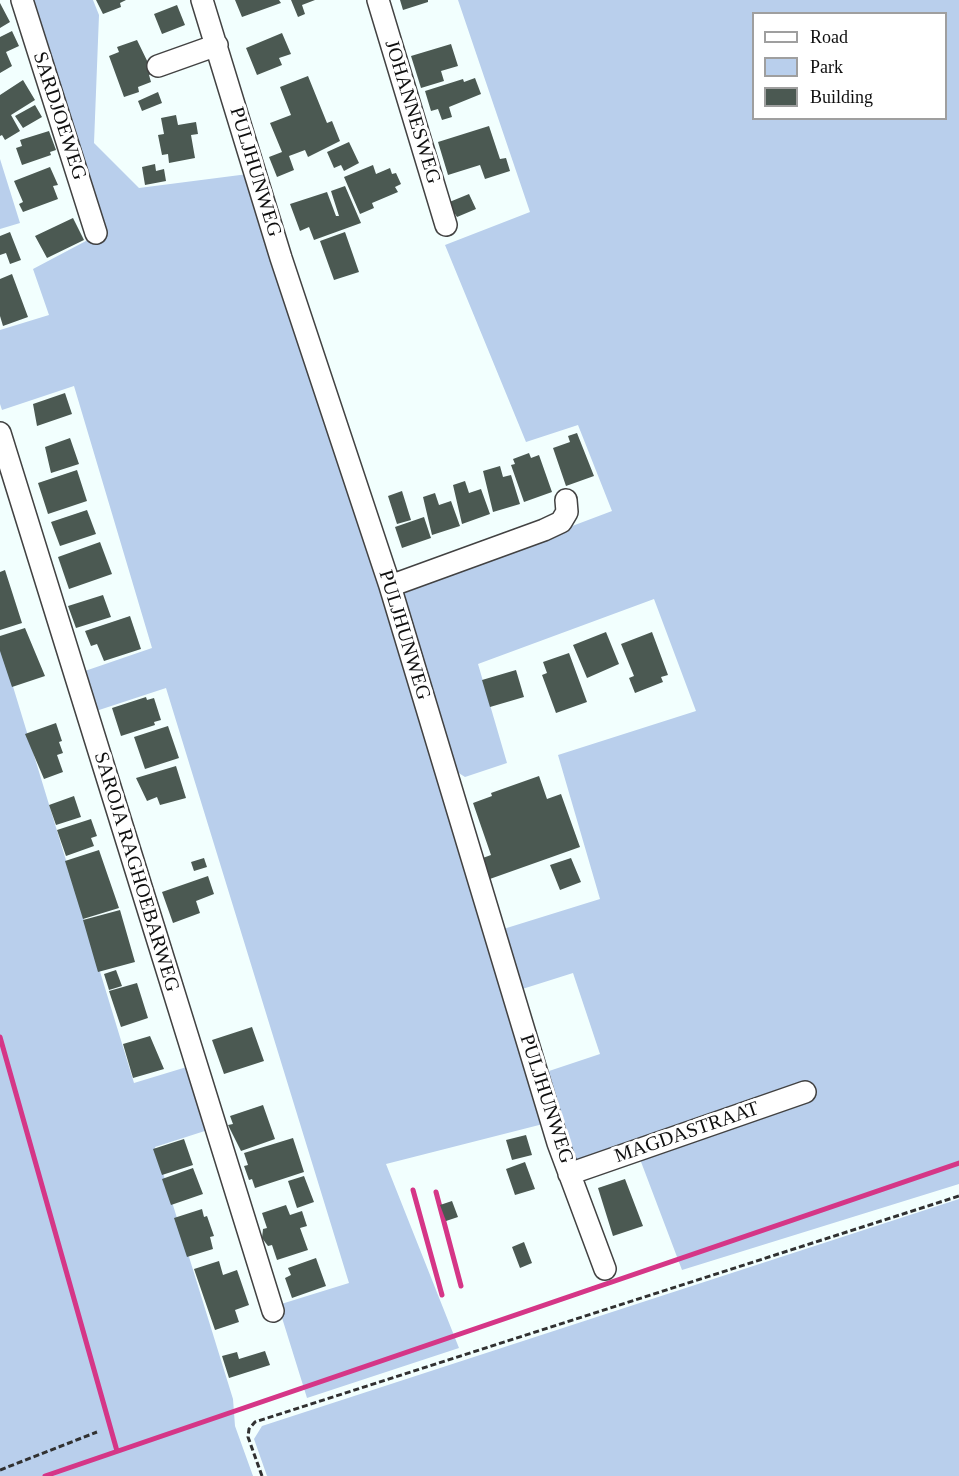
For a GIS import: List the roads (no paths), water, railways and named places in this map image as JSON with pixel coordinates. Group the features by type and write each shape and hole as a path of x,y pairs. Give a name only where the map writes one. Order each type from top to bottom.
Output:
{"street":[{"name":"SARDJOEWEG","path":"22,0 96,232"},
{"name":"PULJHUNWEG","path":"202,0 281,258 390,586 478,883 569,1174 606,1269"},
{"name":"JOHANNESWEG","path":"378,0 446,225"},
{"path":"158,66 217,45"},
{"name":"SAROJA RAGHOEBARWEG","path":"0,433 273,1311"},
{"path":"390,586 561,522 567,512 566,500"},
{"name":"MAGDASTRAAT","path":"569,1174 805,1092"}],"waterway":[{"path":"0,1037 117,1451"},
{"path":"45,1476 959,1163"},
{"path":"413,1190 442,1295"},
{"path":"436,1192 461,1286"}]}
